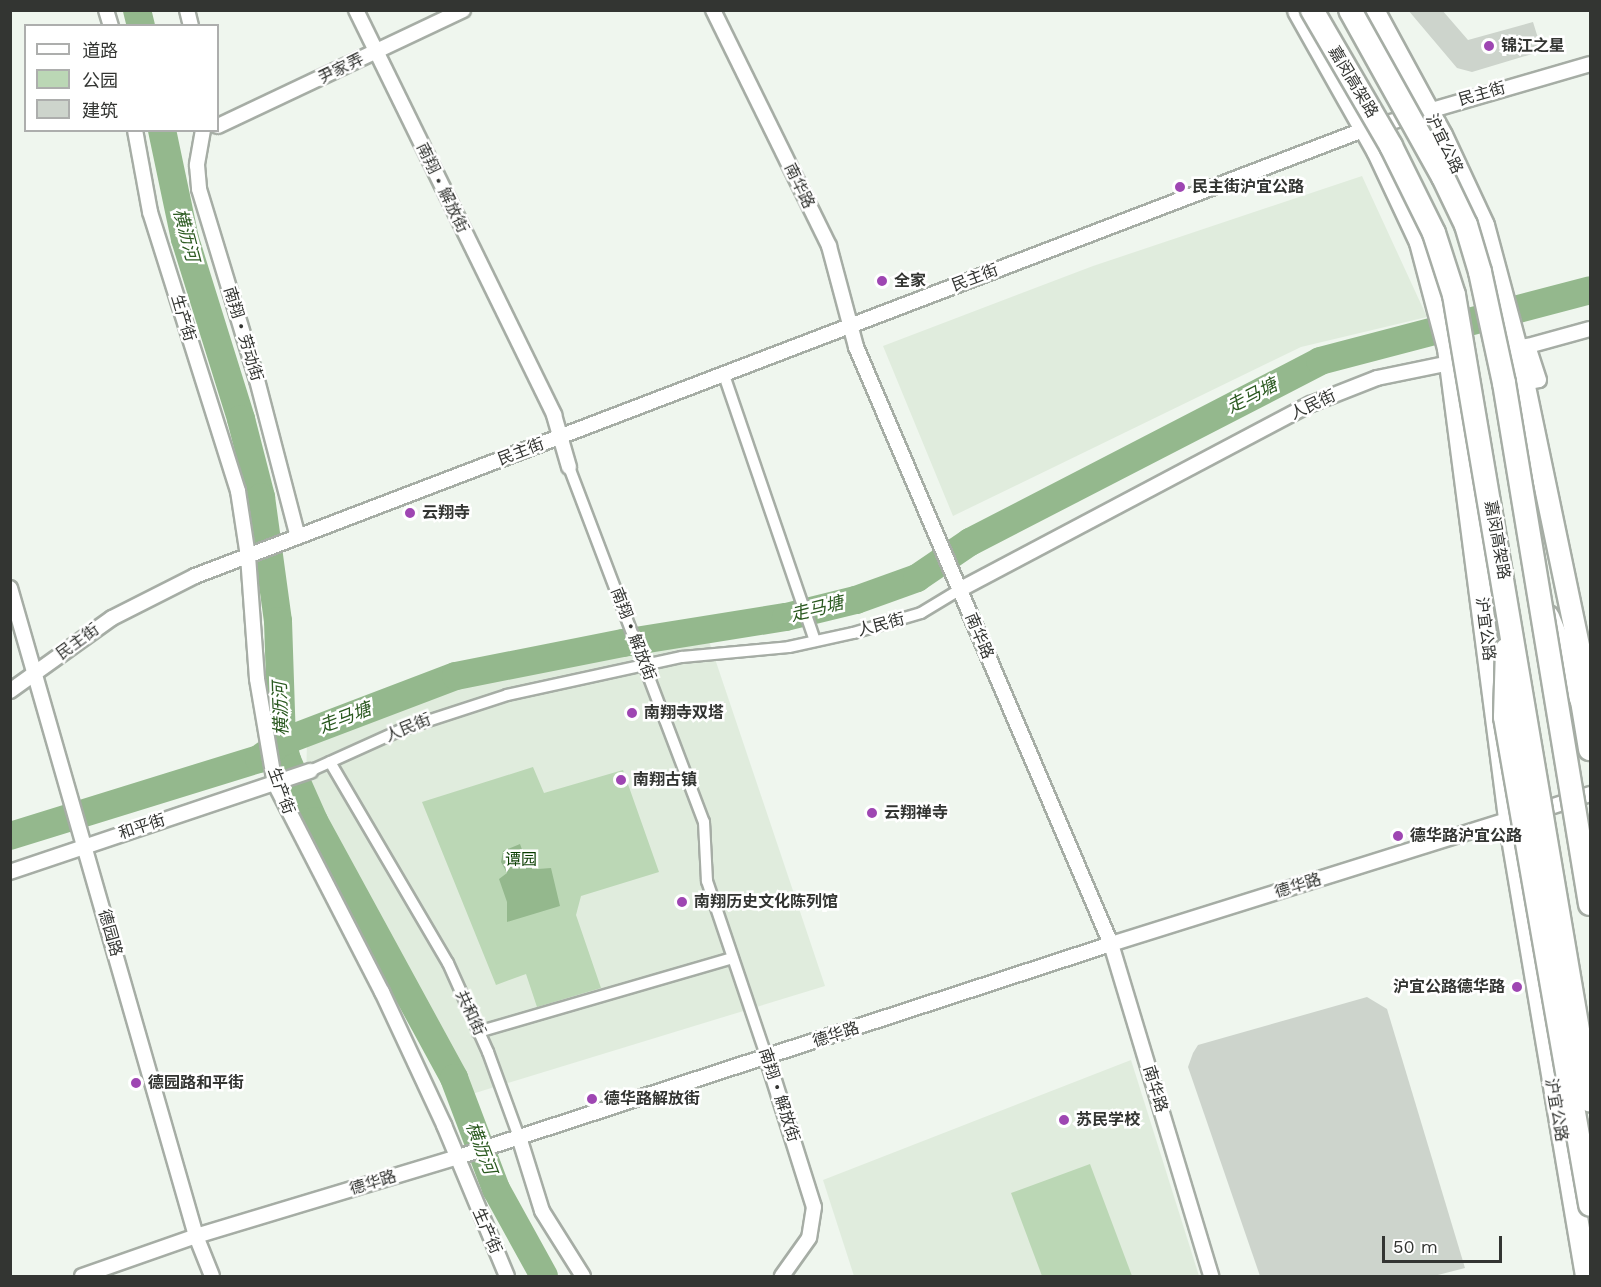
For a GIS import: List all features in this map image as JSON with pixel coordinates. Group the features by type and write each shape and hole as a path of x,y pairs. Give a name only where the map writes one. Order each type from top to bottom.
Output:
{"highway":[{"name":"嘉闵高架路","path":"1312,10 1391,146 1434,233 1454,295 1509,606 1590,1101"},
{"name":"嘉闵高架路","path":"1350,10 1402,99 1466,225 1480,272 1504,383 1590,904"},
{"path":"1540,598 1582,701 1590,749"},
{"path":"1509,606 1505,717 1590,1205"}],"main road":[{"name":"沪宜公路","path":"1298,10 1363,130 1377,150 1420,242 1449,355 1509,820 1586,1276"},
{"name":"沪宜公路","path":"1373,10 1427,110 1483,225 1502,297 1520,341 1524,383 1590,706"}],"street":[{"name":"南翔 • 解放街","path":"356,10 554,415 569,467 704,822 707,881 767,1058 814,1207 809,1238 782,1276"},
{"name":"尹家弄","path":"219,126 463,10"},
{"name":"南华路","path":"713,10 829,246 849,327 936,542 960,590 1111,944 1211,1276"},
{"name":"民主街","path":"10,691 138,603 248,556 1363,130 1590,64"},
{"name":"生产街","path":"135,132 150,212 238,491 248,556 257,679 265,740 274,784 382,992 444,1125 455,1158 507,1276"},
{"name":"南翔 • 劳动街","path":"203,132 197,165 199,189 257,380 298,537"},
{"path":"1520,341 1590,329"},
{"name":"人民街","path":"274,784 310,771 403,729 476,704 693,655 789,647 921,613 960,590 1311,404 1377,378 1449,355"},
{"path":"724,375 815,641"},
{"name":"德园路","path":"10,588 196,1236 212,1276"},
{"name":"共和街","path":"330,762 374,842 426,922 478,1032 519,1137 542,1211 583,1276"},
{"name":"和平街","path":"10,872 85,845 274,784"},
{"name":"德华路","path":"82,1276 196,1236 455,1158 1111,944 1590,794"},
{"path":"478,1032 732,958"}],"shaded area":[{"path":"1362,176 1427,317 1301,347 953,516 883,346 1093,266"},
{"path":"708,638 825,986 472,1094 306,781 307,743 367,698"},
{"path":"520,844 525,858 538,869 551,868 560,906 507,922 507,902 499,879 507,873 501,862 503,851"},
{"name":"苏民学校","path":"1131,1060 1199,1276 854,1276 823,1180"}],"green space":[{"name":"谭园","path":"533,767 544,793 623,770 659,872 581,896 576,915 601,988 537,1007 526,974 496,985 422,802"},
{"path":"1090,1164 1132,1276 1042,1276 1011,1193"}],"building":[{"name":"锦江之星","path":"1408,10 1442,10 1468,40 1533,22 1542,51 1472,72 1457,68"},
{"path":"1367,997 1387,1009 1465,1268 1434,1276 1260,1276 1188,1067 1193,1053 1198,1045"}],"waterway":[{"name":"横沥河","path":"137,10 140,24"},
{"name":"横沥河","path":"162,132 185,239 241,419 261,497 278,621 282,742 287,760 314,821 454,1078 496,1189 544,1276"},
{"name":"走马塘","path":"10,836 259,759 282,742 456,676 623,643 786,617 856,600 917,578 970,542 1320,361 1590,290"}],"place":[{"name":"锦江之星","path":"1489,46"},
{"name":"民主街沪宜公路","path":"1180,187"},
{"name":"全家","path":"882,281"},
{"name":"云翔寺","path":"410,513"},
{"name":"南翔寺双塔","path":"632,713"},
{"name":"南翔古镇","path":"621,780"},
{"name":"云翔禅寺","path":"872,813"},
{"name":"德华路沪宜公路","path":"1398,836"},
{"name":"南翔历史文化陈列馆","path":"682,902"},
{"name":"沪宜公路德华路","path":"1517,987"},
{"name":"德园路和平街","path":"136,1083"},
{"name":"德华路解放街","path":"592,1099"},
{"name":"苏民学校","path":"1064,1120"}]}
